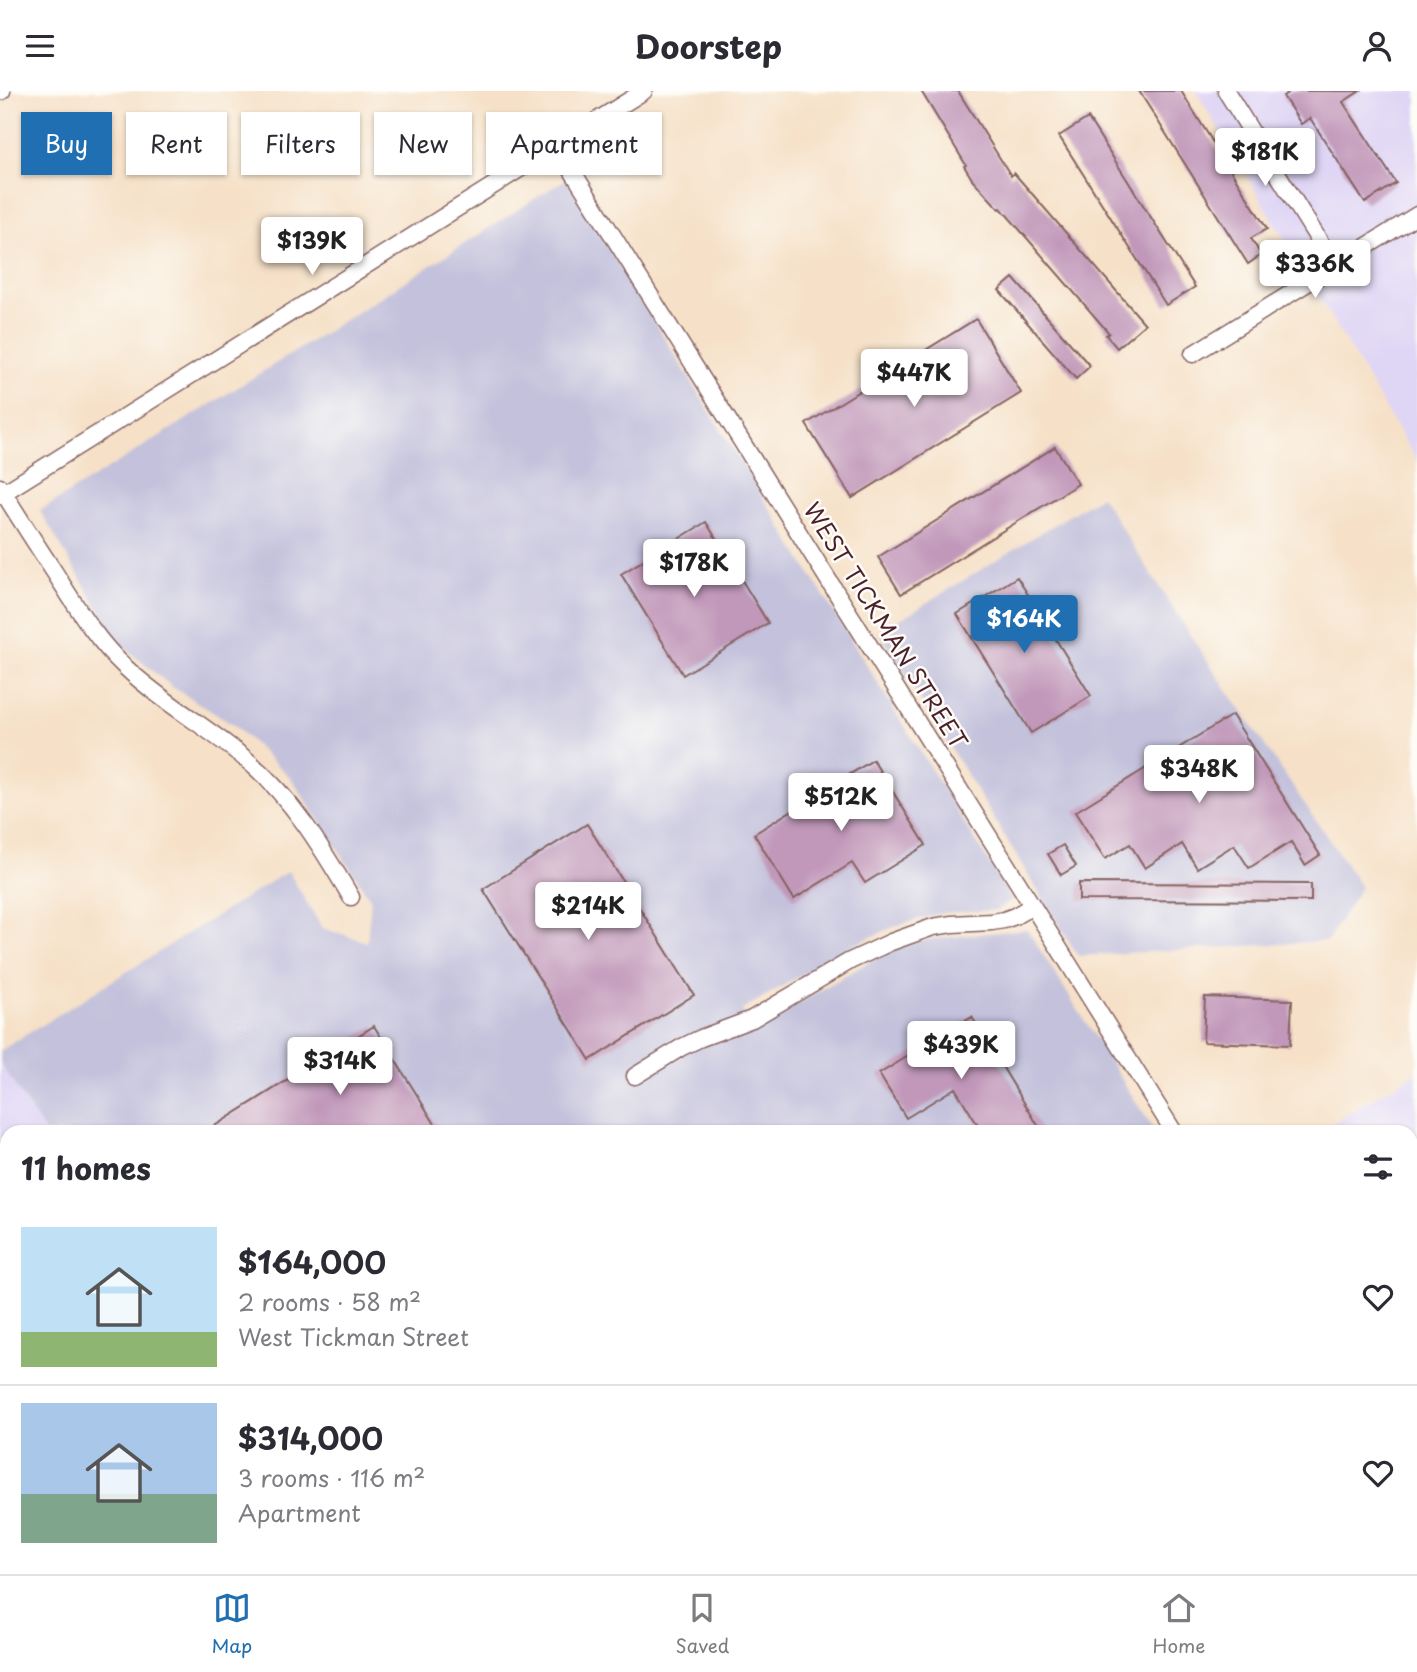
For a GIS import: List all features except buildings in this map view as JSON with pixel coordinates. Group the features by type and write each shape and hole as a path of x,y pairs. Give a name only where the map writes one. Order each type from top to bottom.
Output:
{"street":[{"path":"610,112 644,91"},
{"path":"1226,91 1335,266"},
{"path":"351,897 307,827 272,784 249,762 145,684 105,645 1,492 508,175"},
{"name":"WEST TICKMAN STREET","path":"575,175 1170,1125"},
{"path":"1193,354 1417,215"},
{"path":"635,1076 682,1047 752,1019 849,961 891,941 952,923 1004,920 1032,906"}],"shaded area":[{"path":"1196,91 1417,91 1417,462 1341,334"},
{"path":"566,179 1012,900 997,910 941,913 896,926 849,947 742,1010 752,1030 891,949 932,939 1027,929 1151,1125 40,1125 0,1063 0,1051 288,871 322,928 367,942 371,900 291,778 233,725 171,686 120,644 40,511"},
{"path":"1101,496 1192,638 1361,887 1327,941 1078,956 879,632"},
{"path":"0,1063 40,1125 0,1125"},
{"path":"1417,1072 1417,1125 1330,1125"}]}
